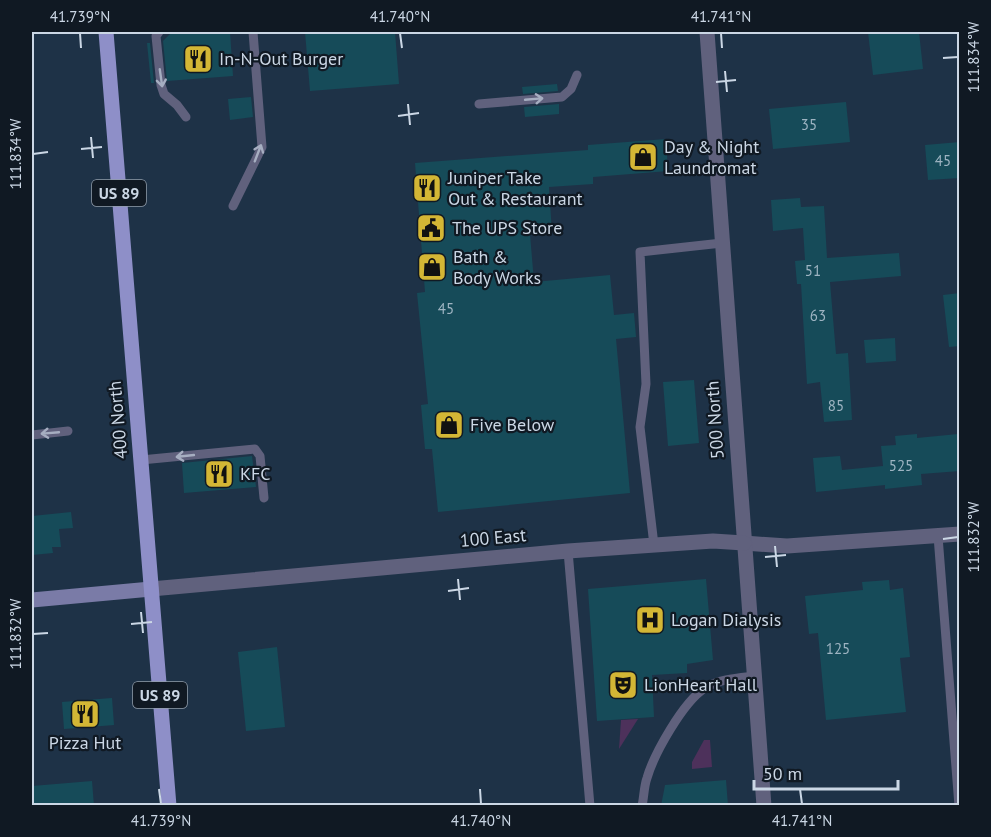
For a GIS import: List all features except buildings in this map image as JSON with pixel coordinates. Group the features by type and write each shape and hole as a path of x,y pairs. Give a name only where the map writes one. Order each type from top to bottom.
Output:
{"main road":[{"name":"400 North","path":"106,32 168,806"},
{"name":"100 East","path":"32,600 151,589"}],"street":[{"name":"500 North","path":"707,32 764,806"},
{"name":"100 East","path":"151,589 654,545 713,541 787,546 960,534"}],"lane":[{"path":"159,32 156,36 161,85 164,94 186,117"},
{"path":"233,206 262,147 253,32"},
{"path":"479,104 562,97 571,89 577,75"},
{"path":"654,545 640,427 646,384 640,252 722,243"},
{"path":"32,435 68,432"},
{"path":"141,460 255,449 260,456 264,498"},
{"path":"938,536 960,806"},
{"path":"568,551 590,806"},
{"path":"642,806 647,778 659,752 689,703 704,688 722,680 754,676"}],"shaded area":[{"path":"638,719 619,749 621,720"},
{"path":"704,740 710,740 712,767 692,769 692,762"}],"place":[{"name":"In-N-Out Burger","path":"198,59"},
{"name":"Day & Night Laundromat","path":"643,157"},
{"name":"Juniper Take Out & Restaurant","path":"427,188"},
{"name":"The UPS Store","path":"431,228"},
{"name":"Bath & Body Works","path":"432,267"},
{"name":"Five Below","path":"449,425"},
{"name":"KFC","path":"219,474"},
{"name":"Logan Dialysis","path":"650,620"},
{"name":"LionHeart Hall","path":"623,685"},
{"name":"Pizza Hut","path":"85,714"}]}
